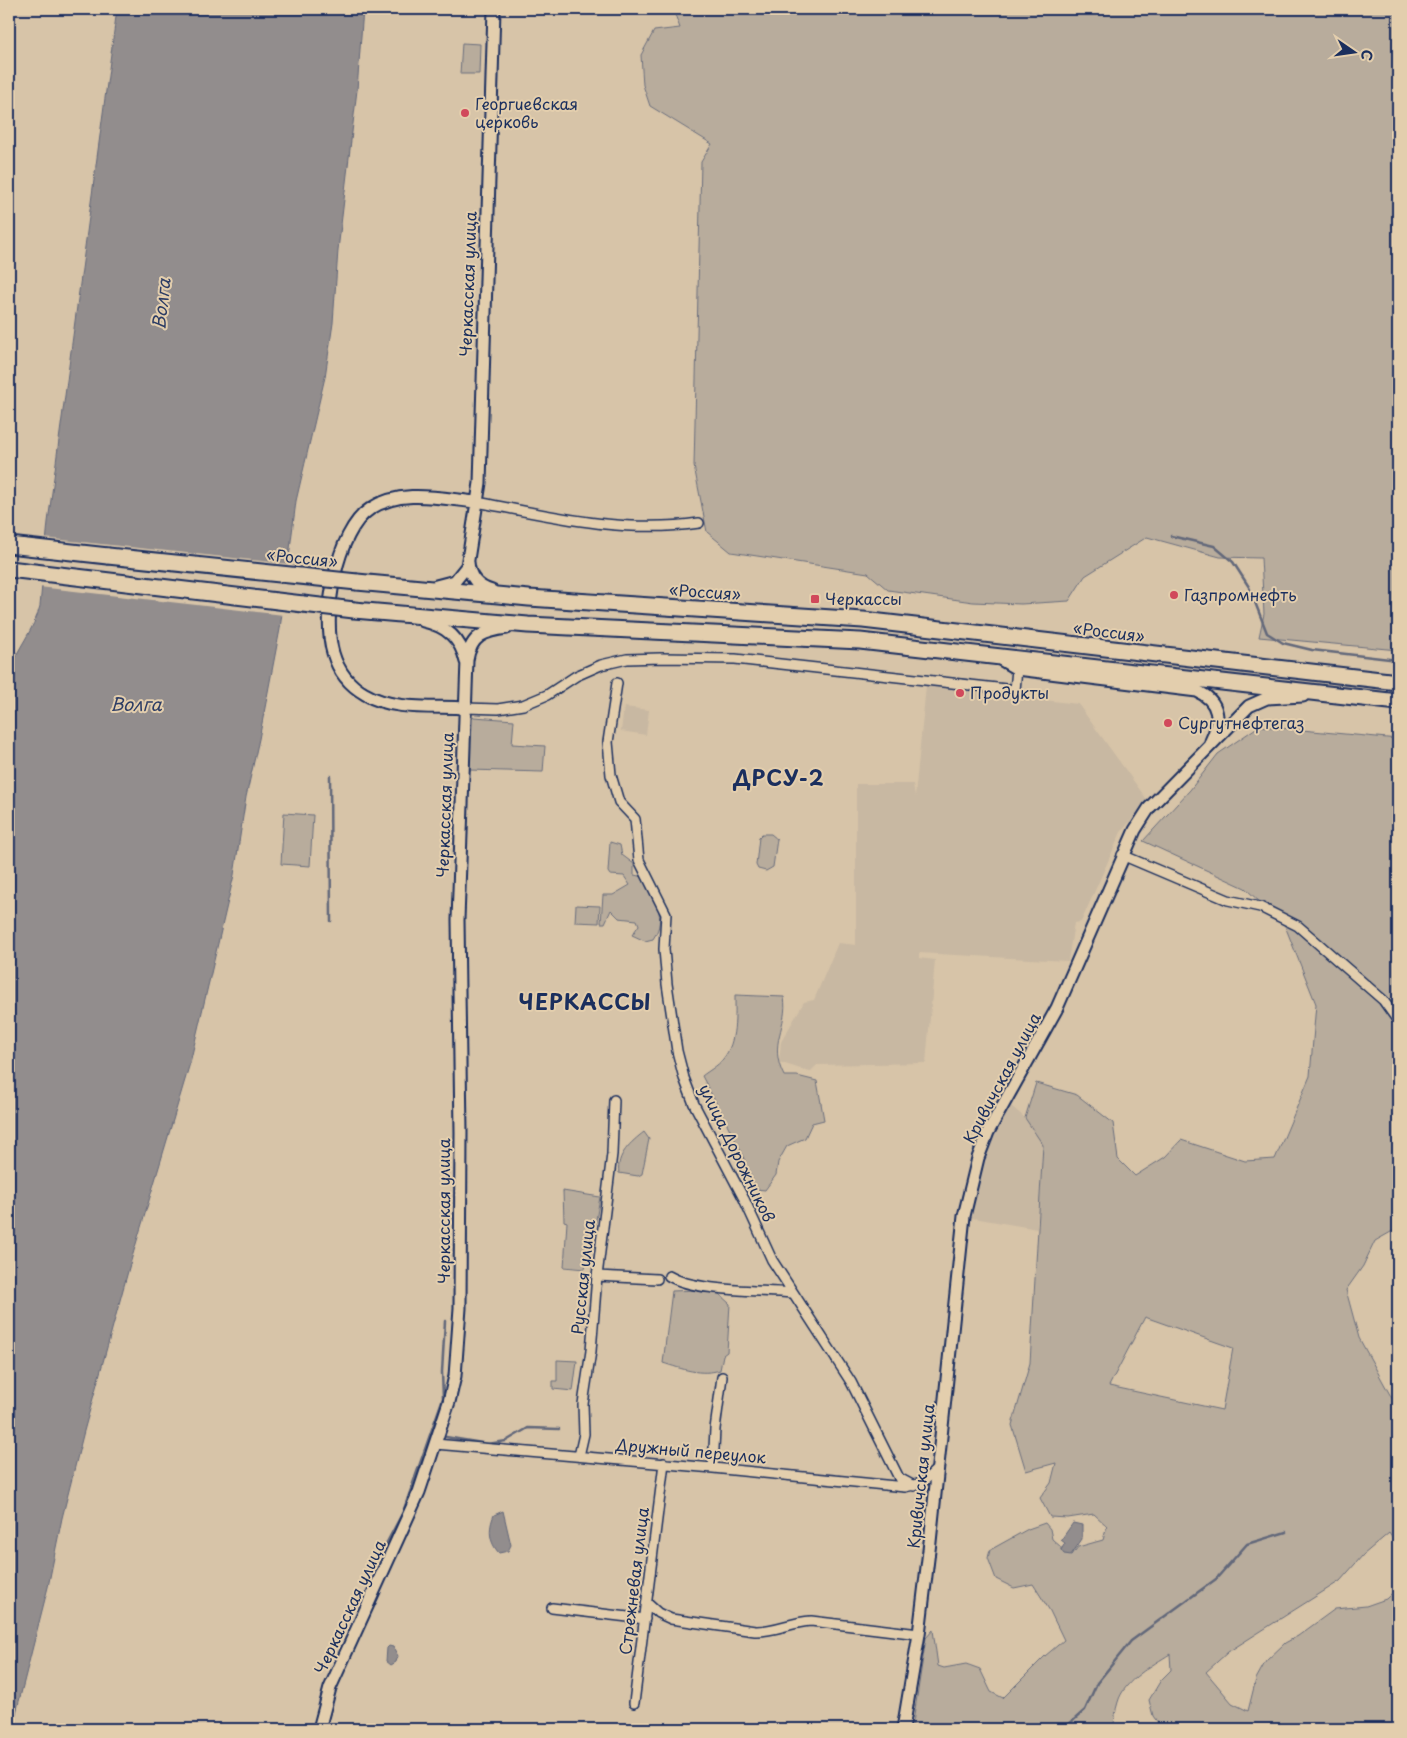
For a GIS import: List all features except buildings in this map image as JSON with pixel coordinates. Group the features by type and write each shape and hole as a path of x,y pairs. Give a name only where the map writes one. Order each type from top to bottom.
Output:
{"highway":[{"name":"«Россия»","path":"9,545 357,582 529,598 863,620 1398,682"},
{"path":"9,569 354,610 528,625 860,641 1398,702"}],"street":[{"name":"Черкасская улица","path":"380,584 446,585 460,577 468,560 480,483 494,9"},
{"path":"699,522 672,527 611,525 477,502 406,496 388,501 364,513 352,527 344,542 337,569 331,611 331,641 335,659 345,677 360,691 388,703 498,709 523,705 546,695 584,672 627,659 735,659 1014,690 1017,669"},
{"path":"468,560 471,575 483,588 529,598"},
{"name":"Черкасская улица","path":"375,612 429,623 445,629 460,645 467,666"},
{"name":"Черкасская улица","path":"319,1729 330,1688 419,1492 453,1387 460,1308 461,1132 458,920 467,666 470,648 482,634 488,630 528,625"},
{"path":"999,658 1017,669 1200,692 1212,701 1218,715 1216,730 1207,749"},
{"name":"улица Дорожников","path":"617,683 608,742 611,775 619,802 635,819 639,860 666,914 664,949 667,984 677,1051 684,1078 694,1104 744,1199 772,1260 791,1293 851,1382 899,1478 914,1486"},
{"name":"Кривичская улица","path":"903,1729 919,1634 964,1216 975,1166 988,1132 1057,1008 1122,855 1149,808 1246,708 1258,701 1272,698 1335,695"},
{"path":"1122,855 1228,900 1260,907 1298,926 1383,1000 1398,1021"},
{"name":"Русская улица","path":"579,1456 584,1434 583,1404 591,1351 597,1276 612,1154 614,1100"},
{"path":"597,1276 657,1279"},
{"path":"669,1276 680,1282 712,1287 791,1293"},
{"path":"713,1468 714,1429 722,1377"},
{"name":"Дружный переулок","path":"435,1444 664,1463 900,1487 914,1486"},
{"name":"Стрежневая улица","path":"634,1703 664,1463"},
{"path":"914,1486 929,1478 937,1468"},
{"path":"647,1603 658,1613 670,1618 755,1631 766,1632 797,1621 810,1621 919,1634"},
{"path":"552,1608 646,1619"}],"shaded area":[{"path":"673,9 1398,9 1398,650 1259,637 1264,614 1261,558 1220,557 1147,537 1085,576 1069,601 1021,604 973,602 888,590 868,573 731,552 707,532 694,466 701,162 712,144 650,106 643,85 641,55 654,31 680,28"},
{"path":"462,43 480,44 479,74 460,74"},
{"path":"926,686 1078,704 1148,801 1121,832 1081,922 1074,923 1068,961 919,953 919,958 935,960 926,1063 817,1065 810,1072 779,1062 781,1042 804,1002 814,1000 838,943 856,945 856,784 913,784 915,796"},
{"path":"624,707 649,710 646,735 621,731"},
{"path":"474,717 514,720 512,744 545,746 543,772 469,770 471,719"},
{"path":"1259,726 1398,739 1398,1228 1375,1241 1363,1266 1346,1290 1359,1338 1394,1402 1398,1418 1398,1556 1397,1545 1389,1533 1363,1555 1340,1581 1228,1652 1206,1672 1232,1703 1248,1711 1256,1679 1266,1661 1285,1643 1298,1636 1335,1609 1366,1606 1386,1599 1393,1592 1398,1568 1398,1729 1179,1729 1161,1727 1153,1716 1149,1700 1161,1680 1171,1670 1170,1654 1140,1674 1126,1687 1117,1705 1113,1729 912,1729 926,1638 933,1630 938,1666 944,1668 966,1664 980,1669 991,1692 1003,1698 1064,1640 1050,1611 1033,1584 1014,1588 996,1579 988,1558 990,1550 1028,1529 1045,1523 1050,1529 1052,1539 1061,1547 1061,1550 1075,1551 1078,1547 1103,1540 1107,1526 1094,1514 1068,1518 1050,1517 1040,1498 1051,1483 1056,1463 1026,1471 1012,1425 1030,1363 1043,1145 1025,1118 1036,1083 1077,1095 1113,1123 1118,1159 1135,1176 1165,1157 1181,1140 1245,1161 1275,1159 1310,1076 1316,1004 1285,926 1245,888 1143,841 1190,790 1218,754","holes":["1145,1317 1233,1348 1222,1410 1109,1386"]},
{"path":"284,813 313,815 310,866 281,864"},
{"path":"762,834 771,834 777,839 773,867 766,871 758,869 756,865 759,837"},
{"path":"610,842 620,845 622,855 634,864 634,875 644,877 655,900 658,908 659,923 653,939 645,941 632,935 639,925 637,920 619,918 611,910 605,923 601,923 603,895 613,895 630,885 624,876 610,875 608,872"},
{"path":"576,905 600,906 599,923 575,922"},
{"path":"735,995 784,997 784,1017 778,1044 779,1064 784,1076 797,1076 817,1081 824,1120 812,1123 805,1138 787,1146 778,1162 776,1175 765,1190 756,1189 740,1149 702,1076 721,1062 731,1045 734,1028"},
{"path":"1010,1105 1025,1118 1043,1145 1037,1229 968,1217 983,1161 994,1134"},
{"path":"644,1132 649,1139 642,1174 638,1176 619,1173 622,1155"},
{"path":"563,1191 600,1197 595,1226 590,1226 585,1269 564,1267 567,1222 564,1221"},
{"path":"696,1290 719,1294 730,1304 727,1352 723,1355 720,1370 713,1372 699,1372 663,1363 672,1291"},
{"path":"557,1360 577,1361 573,1391 553,1389 553,1381 557,1381"}],"water":[{"name":"Волга","path":"117,9 363,9 357,90 338,250 333,323 325,377 296,501 280,629 246,797 234,875 190,1063 130,1264 84,1431 62,1518 48,1587 12,1729 9,1729 9,673 34,624 40,606 48,522"},
{"path":"503,1511 511,1545 508,1551 499,1553 491,1540 490,1530 494,1515"},
{"path":"1073,1523 1082,1525 1082,1539 1071,1555 1064,1554 1061,1550 1065,1543 1061,1540"},
{"path":"389,1646 393,1647 398,1656 396,1662 391,1665 386,1661 387,1648"}],"pier":[{"path":"44,538 291,564 284,615 39,587"}],"waterway":[{"path":"1171,536 1214,546 1233,562 1249,587 1267,633 1283,643 1312,650 1398,660"},
{"path":"330,776 331,921"},
{"path":"385,1546 403,1512 443,1398 442,1372 445,1321"},
{"path":"446,1437 488,1444 506,1441 528,1428 559,1429"},
{"path":"1059,1729 1067,1726 1085,1710 1097,1683 1131,1641 1216,1579 1247,1544 1286,1532"}],"place":[{"name":"Георгиевская церковь","path":"465,113"},
{"name":"Газпромнефть","path":"1174,595"},
{"name":"Черкассы","path":"815,599"},
{"name":"Продукты","path":"960,693"},
{"name":"Сургутнефтегаз","path":"1168,723"}],"district":[{"name":"ДРСУ-2","path":"779,779"},
{"name":"ЧЕРКАССЫ","path":"585,1003"}]}
